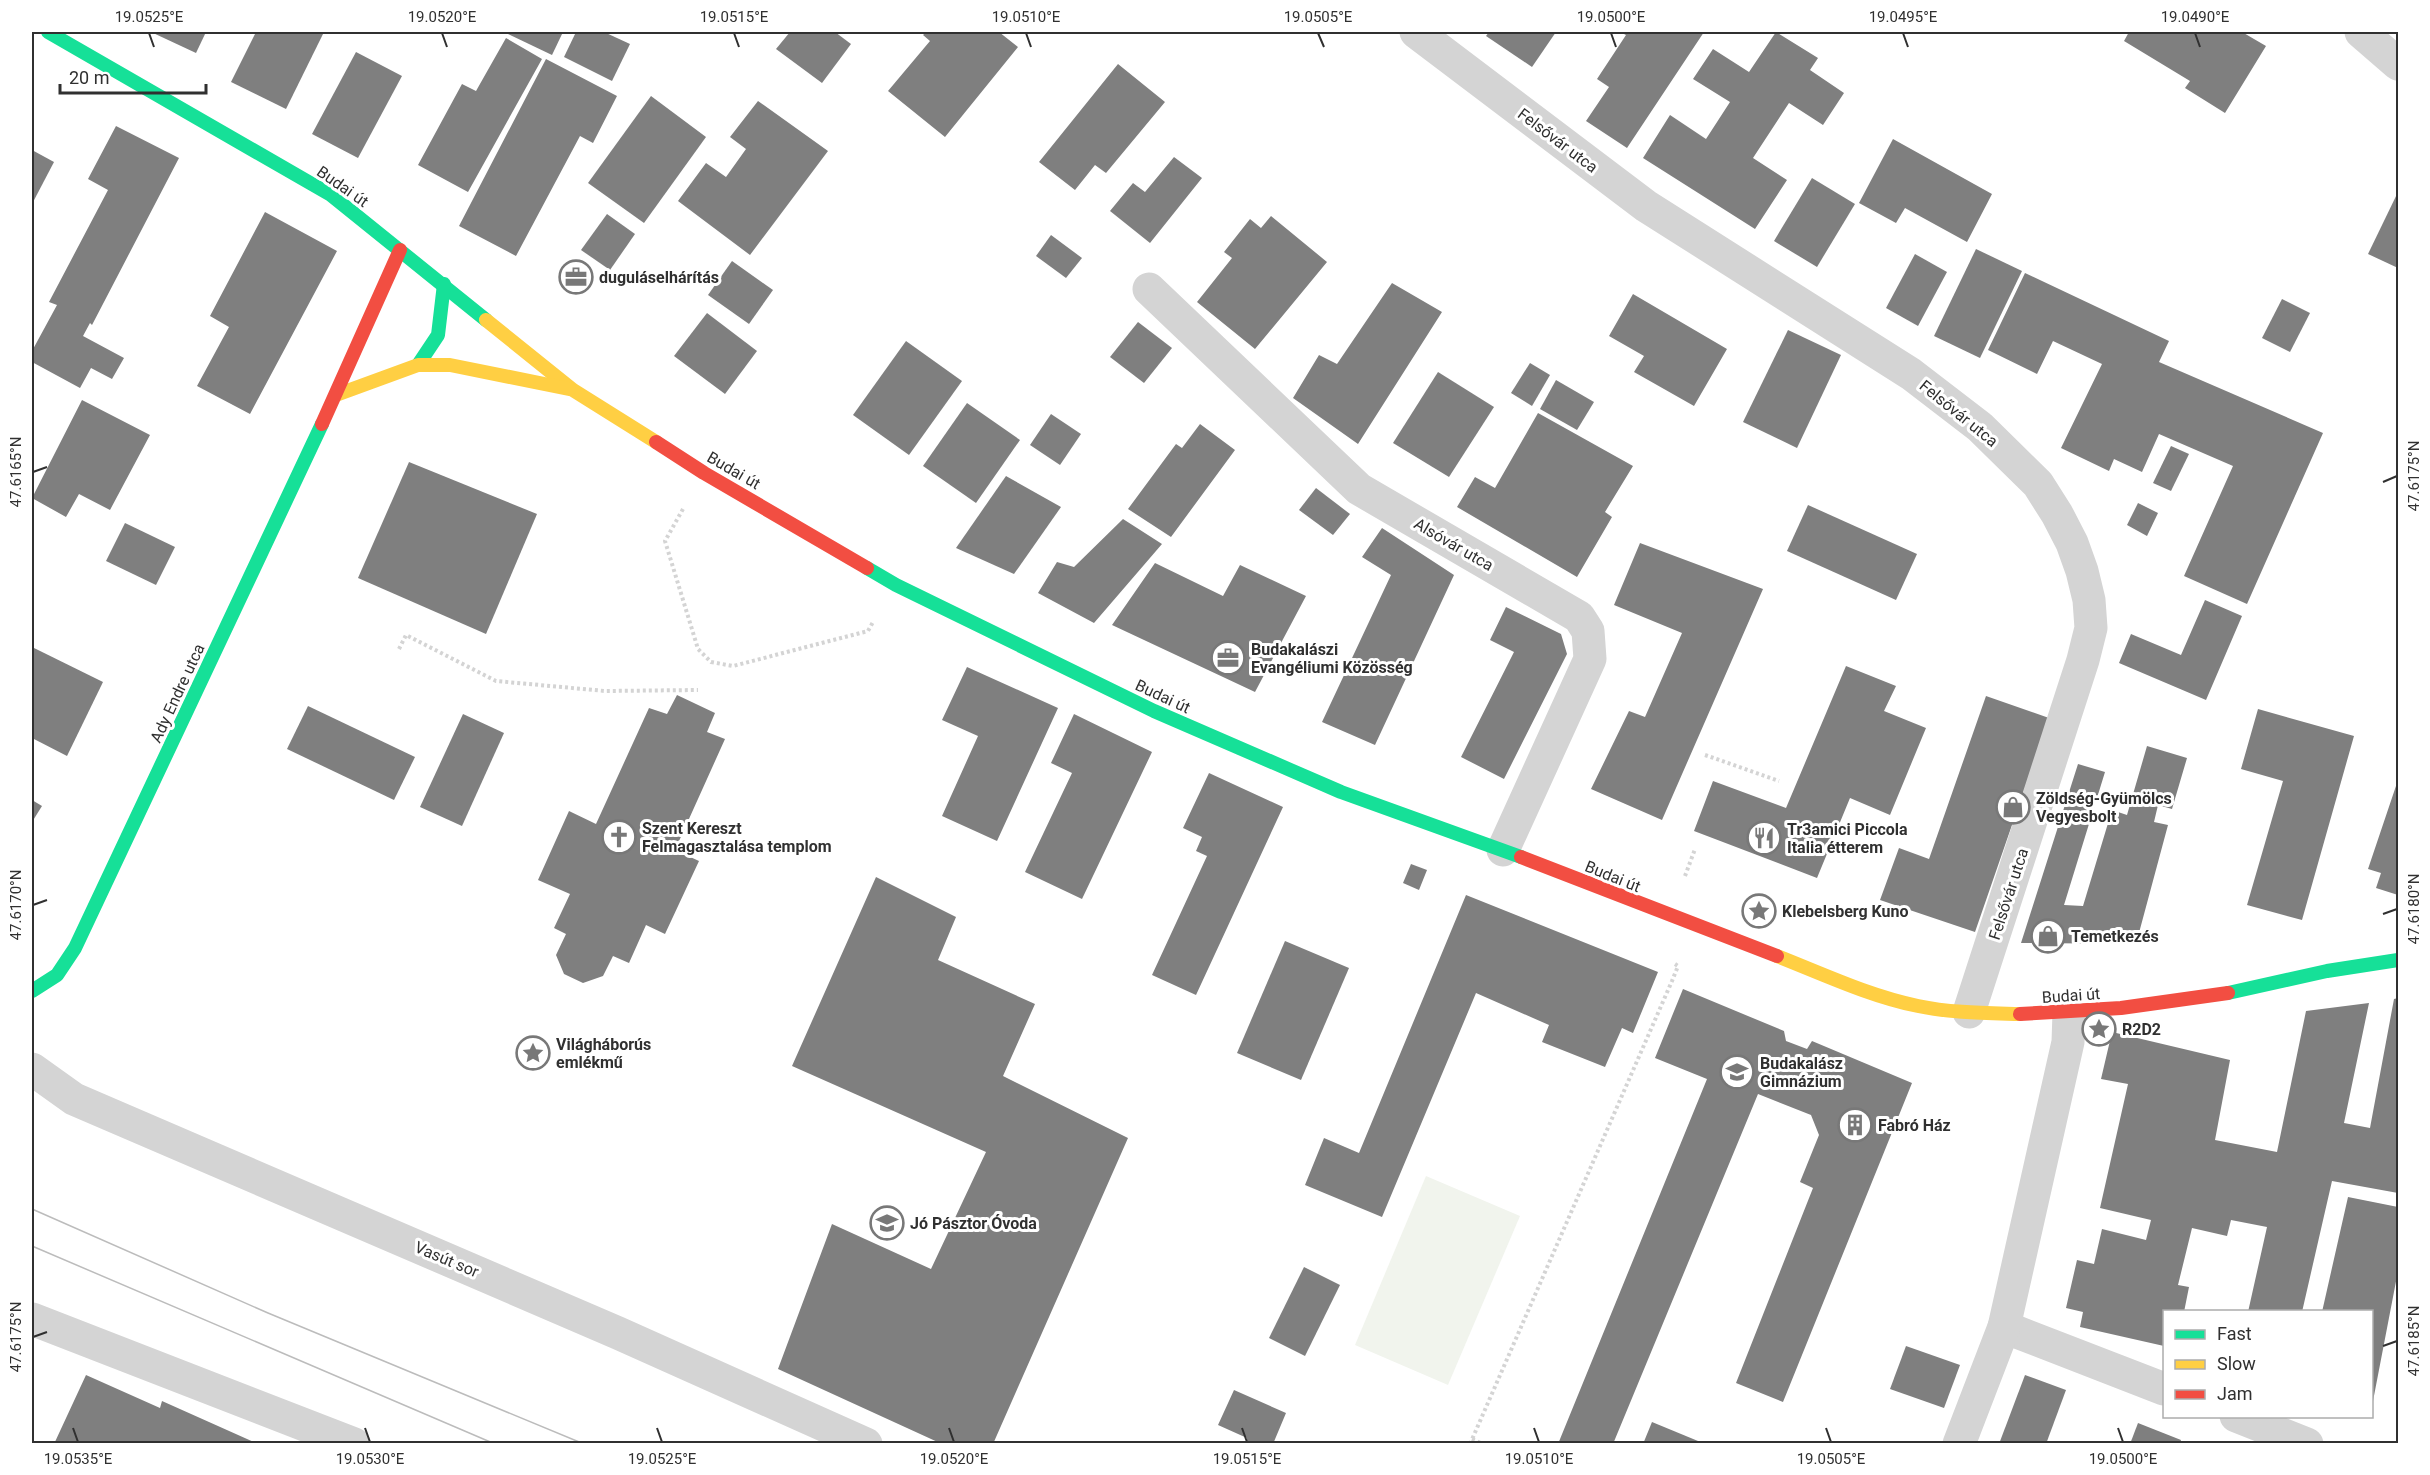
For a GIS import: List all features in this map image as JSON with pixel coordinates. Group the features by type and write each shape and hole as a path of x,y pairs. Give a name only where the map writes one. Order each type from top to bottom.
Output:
{"main road":[{"name":"Budai út","path":"48,32 331,195 573,390 705,473 896,585 1154,711 1341,792 1503,850 1872,993 1927,1008 1970,1012 2069,1012 2208,997 2323,970 2398,960"},
{"name":"Ady Endre utca","path":"32,991 57,975 75,948 336,395 400,250"},
{"path":"418,365 438,335 444,284"},
{"path":"336,395 418,365 450,365 573,390"}],"street":[{"name":"Felsővár utca","path":"1416,32 1646,206 1901,368 1980,427 2038,484 2057,514 2072,543 2082,571 2089,600 2091,628 2083,660 1970,1012"},
{"path":"2361,32 2398,64"},
{"name":"Alsóvár utca","path":"1149,289 1359,489 1579,617 1588,631 1590,659 1503,850"},
{"path":"1959,1443 2004,1327 2068,1041 2069,1012"},
{"name":"Vasút sor","path":"32,1069 74,1099 618,1333 866,1443"},
{"path":"32,1319 352,1443"},
{"path":"2004,1327 2163,1389"},
{"path":"2241,1418 2307,1443"}],"path":[{"path":"705,473 665,541 698,649 711,662 733,666 868,631 896,585"},
{"path":"399,649 406,635 496,681 605,691 698,690"},
{"path":"1705,755 1779,781"},
{"path":"1483,1443 1471,1441 1672,981"}],"shaded area":[{"path":"1426,1176 1520,1216 1448,1385 1355,1345"}],"building":[{"path":"151,32 206,32 196,53"},
{"path":"256,32 324,32 286,109 231,82"},
{"path":"504,32 563,32 552,55"},
{"path":"576,32 604,32 630,44 612,81 564,57"},
{"path":"790,32 835,32 851,44 822,83 776,49"},
{"path":"926,32 999,32 1018,47 945,137 888,91 930,41 923,35"},
{"path":"1489,32 1556,32 1532,67 1486,36"},
{"path":"1620,32 1704,32 1627,148 1586,121 1609,87 1597,79 1626,35"},
{"path":"1776,32 1818,58 1810,70 1844,93 1823,125 1789,103 1753,158 1787,180 1755,229 1643,158 1670,115 1706,139 1730,102 1693,79 1713,49 1749,72"},
{"path":"2129,32 2242,32 2266,46 2225,113 2185,88 2190,81 2124,41"},
{"path":"506,38 542,59 468,192 418,165 462,84 476,91"},
{"path":"356,52 402,76 358,158 312,134"},
{"path":"546,59 617,96 593,143 580,136 516,256 459,226"},
{"path":"1118,64 1165,102 1106,173 1095,165 1075,190 1039,162"},
{"path":"651,96 706,137 644,223 588,183"},
{"path":"758,101 828,151 750,255 678,201 706,163 726,177 746,149 730,137"},
{"path":"116,126 179,158 92,325 90,323 83,336 124,358 112,379 91,368 80,388 32,362 32,351 57,305 49,302 108,190 88,179"},
{"path":"1893,139 1992,194 1967,242 1905,208 1896,223 1859,203"},
{"path":"32,150 54,162 32,204"},
{"path":"1174,157 1202,178 1150,243 1110,211 1133,183 1145,192"},
{"path":"1812,178 1855,204 1817,267 1774,241"},
{"path":"2398,192 2398,268 2368,254"},
{"path":"265,212 337,251 250,414 197,386 229,327 210,316"},
{"path":"607,214 635,234 610,270 581,250"},
{"path":"1271,216 1327,262 1255,349 1197,302 1232,258 1224,252 1250,219 1261,228"},
{"path":"1051,235 1082,258 1066,278 1036,256"},
{"path":"1976,249 2022,271 1980,358 1934,336"},
{"path":"1915,254 1947,272 1918,326 1886,308"},
{"path":"732,261 773,290 749,324 708,295"},
{"path":"2025,273 2169,341 2159,362 2323,433 2247,604 2184,576 2233,466 2159,434 2142,472 2114,459 2109,471 2061,448 2102,364 2053,341 2037,374 1988,350"},
{"path":"1392,283 1442,312 1358,444 1293,398 1319,355 1337,364"},
{"path":"1633,294 1727,349 1694,406 1634,372 1644,356 1609,336"},
{"path":"2282,299 2310,313 2290,352 2262,338"},
{"path":"707,313 757,351 725,394 674,356"},
{"path":"1138,322 1172,348 1144,383 1110,357"},
{"path":"1788,330 1841,355 1797,448 1743,422"},
{"path":"906,341 962,381 909,455 853,415"},
{"path":"1530,363 1550,375 1532,406 1511,393"},
{"path":"1438,372 1494,407 1449,477 1393,443"},
{"path":"1556,380 1594,402 1577,430 1540,409"},
{"path":"82,400 150,435 110,510 79,494 66,517 32,498"},
{"path":"967,403 1020,440 976,503 923,466"},
{"path":"1538,413 1633,466 1605,512 1612,517 1577,577 1457,507 1475,477 1495,488"},
{"path":"1051,414 1081,434 1060,465 1030,445"},
{"path":"1200,424 1235,450 1171,537 1128,509 1176,444 1182,448"},
{"path":"2171,446 2189,454 2171,491 2153,483"},
{"path":"409,462 537,514 486,634 358,578"},
{"path":"1006,476 1061,507 1014,574 956,548"},
{"path":"1316,488 1350,514 1333,535 1299,510"},
{"path":"2138,503 2158,513 2147,536 2127,525"},
{"path":"1808,505 1917,554 1896,600 1787,551"},
{"path":"1123,519 1162,544 1094,623 1038,593 1057,562 1074,567"},
{"path":"125,523 175,547 156,585 106,561"},
{"path":"1382,528 1454,575 1375,745 1322,722 1391,575 1362,557"},
{"path":"1640,543 1763,589 1662,820 1591,789 1629,711 1645,717 1682,633 1614,605"},
{"name":"Budakalászi Evangéliumi Közösség","path":"1155,563 1223,596 1240,565 1306,596 1255,692 1112,625"},
{"path":"2205,600 2242,616 2206,700 2119,663 2131,634 2181,655"},
{"path":"1506,607 1561,634 1567,654 1504,779 1461,757 1514,652 1490,640"},
{"path":"32,647 103,682 67,756 32,738"},
{"path":"1846,666 1896,686 1884,711 1926,728 1890,815 1850,798 1817,878 1694,831 1713,781 1786,808"},
{"path":"967,667 1058,708 997,841 942,816 978,736 942,720"},
{"name":"Szent Kereszt Felmagasztalása templom","path":"677,695 715,713 707,732 725,739 675,850 699,861 665,934 646,925 629,963 613,956 603,976 583,983 564,974 556,955 566,934 554,928 570,894 538,880 569,811 596,824 649,708 667,714"},
{"path":"1986,696 2049,718 1975,932 1880,900 1899,848 1929,859"},
{"path":"308,706 415,757 394,800 287,749"},
{"path":"2258,709 2354,736 2302,920 2247,905 2283,781 2241,769"},
{"path":"463,714 504,733 462,826 420,807"},
{"path":"1074,714 1152,752 1082,899 1025,872 1072,773 1051,763"},
{"path":"2147,746 2187,758 2172,809 2158,805 2154,822 2168,825 2136,944 2021,943 2078,764 2105,772 2064,905 2083,906 2112,810 2127,815"},
{"path":"1209,773 1283,807 1196,995 1152,975 1207,856 1196,851 1202,837 1183,828"},
{"path":"2398,780 2398,895 2376,888 2381,873 2368,869"},
{"path":"32,800 42,806 32,822"},
{"path":"1411,864 1427,870 1419,890 1403,883"},
{"path":"876,877 956,917 938,960 1035,1004 1003,1076 1128,1138 993,1444 942,1444 778,1369 832,1224 931,1269 986,1152 792,1066"},
{"path":"1466,895 1658,972 1633,1033 1622,1028 1605,1067 1542,1042 1549,1025 1476,993 1382,1217 1305,1185 1324,1138 1359,1153"},
{"path":"1285,941 1349,968 1301,1080 1237,1053"},
{"path":"1683,989 1784,1031 1786,1041 1807,1049 1812,1041 1912,1083 1783,1402 1736,1383 1813,1188 1800,1182 1819,1135 1811,1115 1758,1094 1613,1444 1558,1444 1707,1079 1655,1058"},
{"path":"2398,998 2398,1193 2332,1181 2302,1310 2248,1310 2267,1227 2231,1220 2227,1236 2192,1228 2178,1285 2189,1287 2184,1310 2163,1310 2163,1346 2080,1327 2083,1312 2066,1308 2077,1260 2094,1264 2102,1229 2146,1240 2151,1220 2100,1208 2128,1084 2101,1079 2112,1032 2230,1060 2215,1140 2277,1152 2306,1011 2369,1003 2344,1123 2370,1128 2394,999"},
{"path":"2348,1197 2398,1207 2398,1271 2373,1401 2373,1310 2322,1310"},
{"path":"1304,1267 1340,1285 1305,1356 1269,1338"},
{"path":"1906,1346 1960,1365 1944,1408 1890,1389"},
{"path":"86,1375 160,1408 162,1401 258,1444 54,1444"},
{"path":"2025,1375 2066,1390 2046,1444 1999,1444"},
{"path":"1234,1390 1286,1413 1273,1444 1245,1444 1247,1438 1218,1425"},
{"path":"1652,1422 1698,1441 1697,1444 1643,1444"},
{"path":"2138,1423 2181,1440 2180,1444 2130,1444"}],"tram line":[{"path":"32,1209 268,1313 584,1444"},
{"path":"32,1246 495,1444"}],"traffic: fast":[{"path":"48,32 331,195 486,320"},
{"path":"418,365 438,335 444,284"},
{"path":"32,991 57,975 75,948 322,424"},
{"path":"867,568 896,585 1154,711 1341,792 1521,857"},
{"path":"2228,993 2327,971 2398,960"}],"traffic: slow":[{"path":"486,320 573,390 656,442"},
{"path":"336,395 418,365 450,365 569,389"},
{"path":"1777,956 1846,984 1900,1002 1943,1010 2020,1014"}],"traffic: jam":[{"path":"322,424 400,250"},
{"path":"656,442 704,473 867,568"},
{"path":"1521,857 1777,956"},
{"path":"2020,1014 2121,1008 2228,993"}],"place":[{"name":"duguláselhárítás","path":"576,277"},
{"name":"Budakalászi Evangéliumi Közösség","path":"1228,658"},
{"name":"Zöldség-Gyümölcs Vegyesbolt","path":"2013,807"},
{"name":"Szent Kereszt Felmagasztalása templom","path":"619,837"},
{"name":"Tr3amici Piccola Italia étterem","path":"1764,838"},
{"name":"Klebelsberg Kuno","path":"1759,911"},
{"name":"Temetkezés","path":"2048,936"},
{"name":"R2D2","path":"2099,1029"},
{"name":"Világháborús emlékmű","path":"533,1053"},
{"name":"Budakalász Gimnázium","path":"1737,1072"},
{"name":"Fabró Ház","path":"1855,1125"},
{"name":"Jó Pásztor Óvoda","path":"887,1223"}]}
